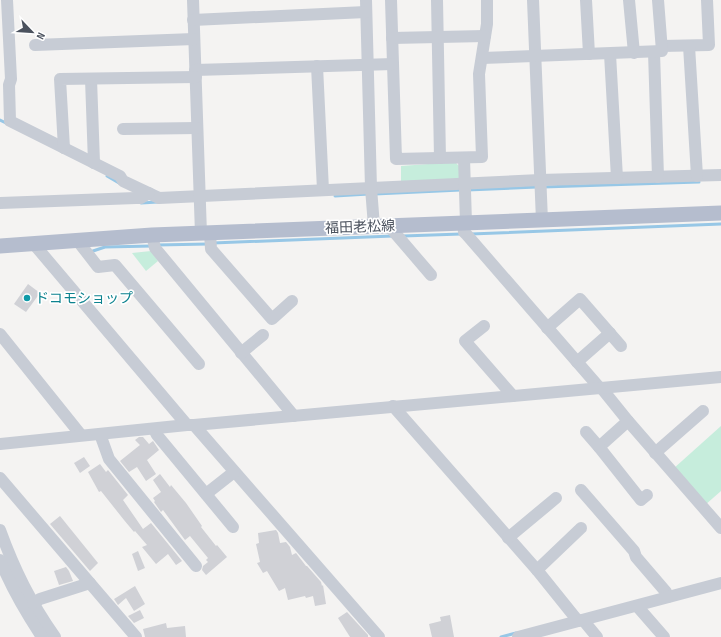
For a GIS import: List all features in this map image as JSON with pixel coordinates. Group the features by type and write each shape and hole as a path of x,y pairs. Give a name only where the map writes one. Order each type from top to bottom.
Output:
{"main road":[{"name":"福田老松線","path":"0,246 77,240 153,242 208,238 465,228 542,221 721,213"}],"street":[{"path":"7,0 11,79 9,85 10,122 120,176 123,181 146,195"},
{"path":"193,0 200,196 211,250 272,319 292,301"},
{"path":"366,0 372,192 390,231 431,275"},
{"path":"391,0 396,159 482,157 479,74 487,24 487,0"},
{"path":"437,0 440,158"},
{"path":"533,0 542,221"},
{"path":"586,0 589,54"},
{"path":"629,0 634,52"},
{"path":"658,0 658,177"},
{"path":"482,58 610,54 709,45 707,0"},
{"path":"194,20 366,12"},
{"path":"392,38 485,36"},
{"path":"35,45 194,39"},
{"path":"689,46 697,176"},
{"path":"610,54 617,178"},
{"path":"64,148 60,79 90,79 317,66 393,64"},
{"path":"317,66 322,190"},
{"path":"90,79 94,163"},
{"path":"123,129 198,128"},
{"path":"464,158 465,228 547,328 721,528"},
{"path":"0,203 146,195 159,198 322,190 372,192 540,185 617,178 721,175"},
{"path":"77,240 98,267 115,266 199,364"},
{"path":"153,242 294,416"},
{"path":"33,243 379,637"},
{"path":"547,328 580,299 621,346"},
{"path":"484,326 465,341 513,396"},
{"path":"577,362 610,333"},
{"path":"0,334 81,436"},
{"path":"242,353 264,335"},
{"path":"0,444 81,436 100,437 155,432 294,416 396,409 513,396 602,390 721,377"},
{"path":"396,409 578,619 597,637"},
{"path":"655,453 703,411"},
{"path":"598,447 628,421"},
{"path":"155,432 233,527"},
{"path":"586,432 641,500 647,495"},
{"path":"100,437 109,459 196,566"},
{"path":"206,494 234,472"},
{"path":"0,478 136,637"},
{"path":"581,490 634,551 636,557 667,595"},
{"path":"508,538 556,498"},
{"path":"536,570 581,528"},
{"path":"0,530 19,578 33,604 55,637"},
{"path":"0,560 12,587 42,637"},
{"path":"33,604 40,599 90,583"},
{"path":"518,637 578,619 637,606 667,595 721,583"},
{"path":"637,606 664,637"}],"green space":[{"path":"455,162 460,167 460,179 401,182 401,166"},
{"path":"151,251 158,261 146,271 132,253"},
{"path":"721,426 721,491 705,505 673,469"}],"building":[{"name":"ドコモショップ","path":"28,284 40,293 26,312 14,304"},
{"path":"139,437 143,437 149,444 153,441 159,450 147,460 156,474 146,481 137,467 129,472 120,461 140,445 135,440"},
{"path":"84,457 90,466 80,473 74,463"},
{"path":"100,464 106,472 108,470 128,495 123,500 143,529 151,523 182,561 176,565 168,554 156,564 142,547 147,545 135,531 134,532 101,491 99,492 88,472"},
{"path":"160,474 170,487 171,485 186,503 202,526 201,527 227,557 206,575 202,570 203,566 208,562 206,560 208,558 190,536 185,540 163,510 161,512 154,502 155,501 153,498 161,492 153,480"},
{"path":"60,516 98,563 90,571 50,524"},
{"path":"276,530 280,543 286,542 290,547 292,555 296,553 321,582 322,586 323,585 326,604 315,606 313,596 306,598 305,596 288,600 285,588 279,591 267,571 263,573 257,563 260,562 256,544 259,543 258,533"},
{"path":"138,551 145,568 138,571 132,554"},
{"path":"66,567 73,581 59,585 54,571"},
{"path":"135,586 145,604 134,611 126,598 118,605 114,599"},
{"path":"140,610 144,618 134,623 128,616"},
{"path":"347,612 368,635 368,637 350,637 338,618"},
{"path":"450,615 454,637 432,637 429,624 441,621 440,617"},
{"path":"166,623 167,628 185,626 186,637 145,637 143,629"}],"waterway":[{"path":"0,120 8,124"},
{"path":"107,176 119,183"},
{"path":"543,187 699,182"},
{"path":"467,190 537,187"},
{"path":"375,194 461,190"},
{"path":"335,196 369,194"},
{"path":"141,203 158,202"},
{"path":"471,234 721,224"},
{"path":"403,236 461,234"},
{"path":"213,243 393,236"},
{"path":"157,245 208,244"},
{"path":"93,251 105,247 152,246"},
{"path":"501,637 516,633"}],"place":[{"name":"ドコモショップ","path":"27,298"}]}
